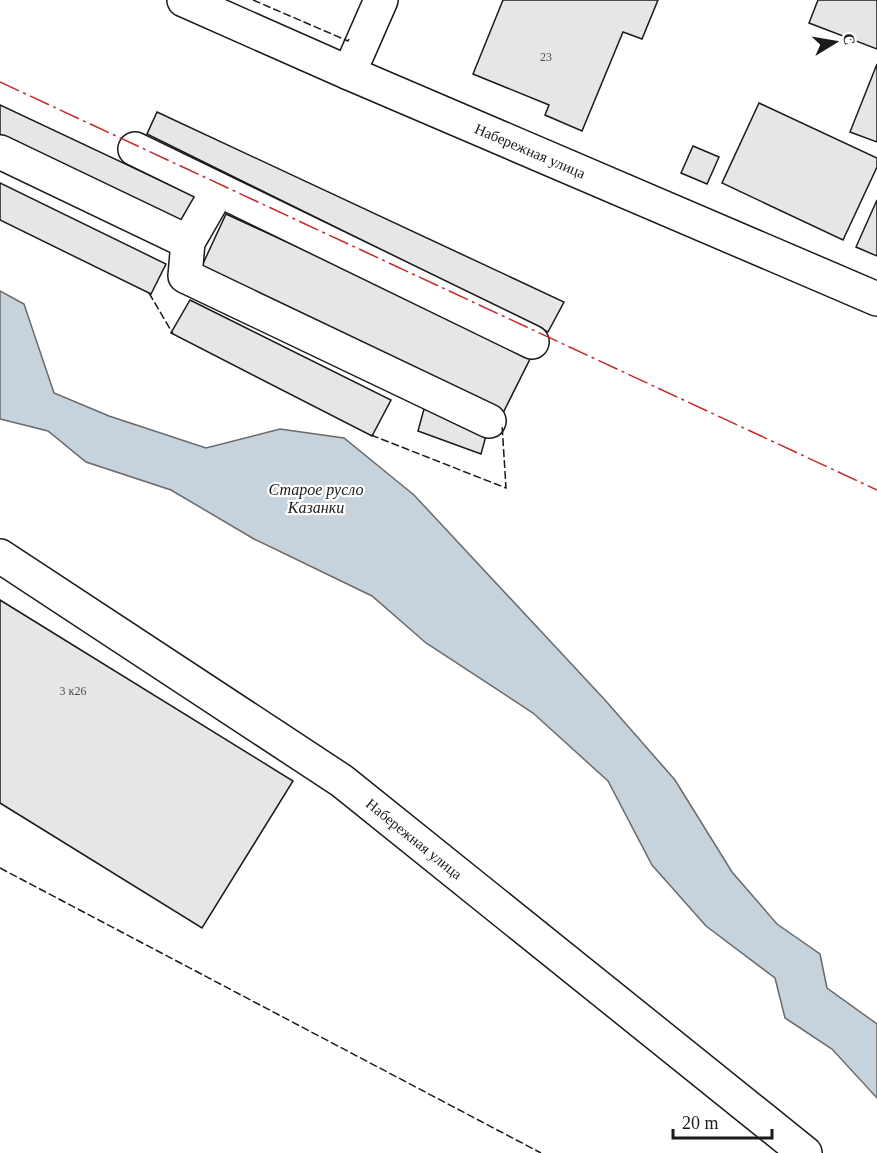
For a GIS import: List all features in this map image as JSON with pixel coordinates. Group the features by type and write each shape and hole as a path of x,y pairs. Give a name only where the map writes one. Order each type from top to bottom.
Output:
{"street":[{"name":"Набережная улица","path":"184,0 349,74 877,299"},
{"path":"349,74 381,0"},
{"path":"135,149 532,342"},
{"path":"0,152 188,242"},
{"path":"218,190 188,242 185,276 489,421"},
{"name":"Набережная улица","path":"0,556 342,781 805,1153"}],"water":[{"name":"Старое русло Казанки","path":"0,291 24,304 54,393 109,416 206,448 280,429 344,438 414,495 605,700 675,780 732,872 777,924 820,954 827,988 877,1024 877,1098 832,1049 785,1018 775,978 706,926 652,865 608,781 533,713 426,643 372,596 254,539 171,490 86,462 48,431 0,419"}],"building":[{"path":"503,0 658,0 642,39 623,32 582,131 545,115 549,105 473,74"},
{"path":"818,0 877,0 877,49 809,23"},
{"path":"877,64 877,142 850,132"},
{"path":"759,103 877,158 877,167 843,240 722,183"},
{"path":"0,105 200,199 186,229 0,142"},
{"path":"157,112 564,302 548,332 147,134"},
{"path":"693,146 719,157 707,184 681,173"},
{"path":"0,183 166,264 151,294 0,220"},
{"path":"877,200 877,256 856,247"},
{"path":"226,214 532,355 502,415 201,268"},
{"path":"190,300 391,400 372,436 171,333"},
{"path":"424,409 487,432 481,454 418,431"},
{"path":"0,600 293,781 202,928 0,803"}],"fence":[{"path":"253,0 348,41 349,39"},
{"path":"149,293 173,334"},
{"path":"371,435 506,488 502,424"},
{"path":"0,868 541,1153"}],"power":[{"path":"0,82 877,490"}]}
